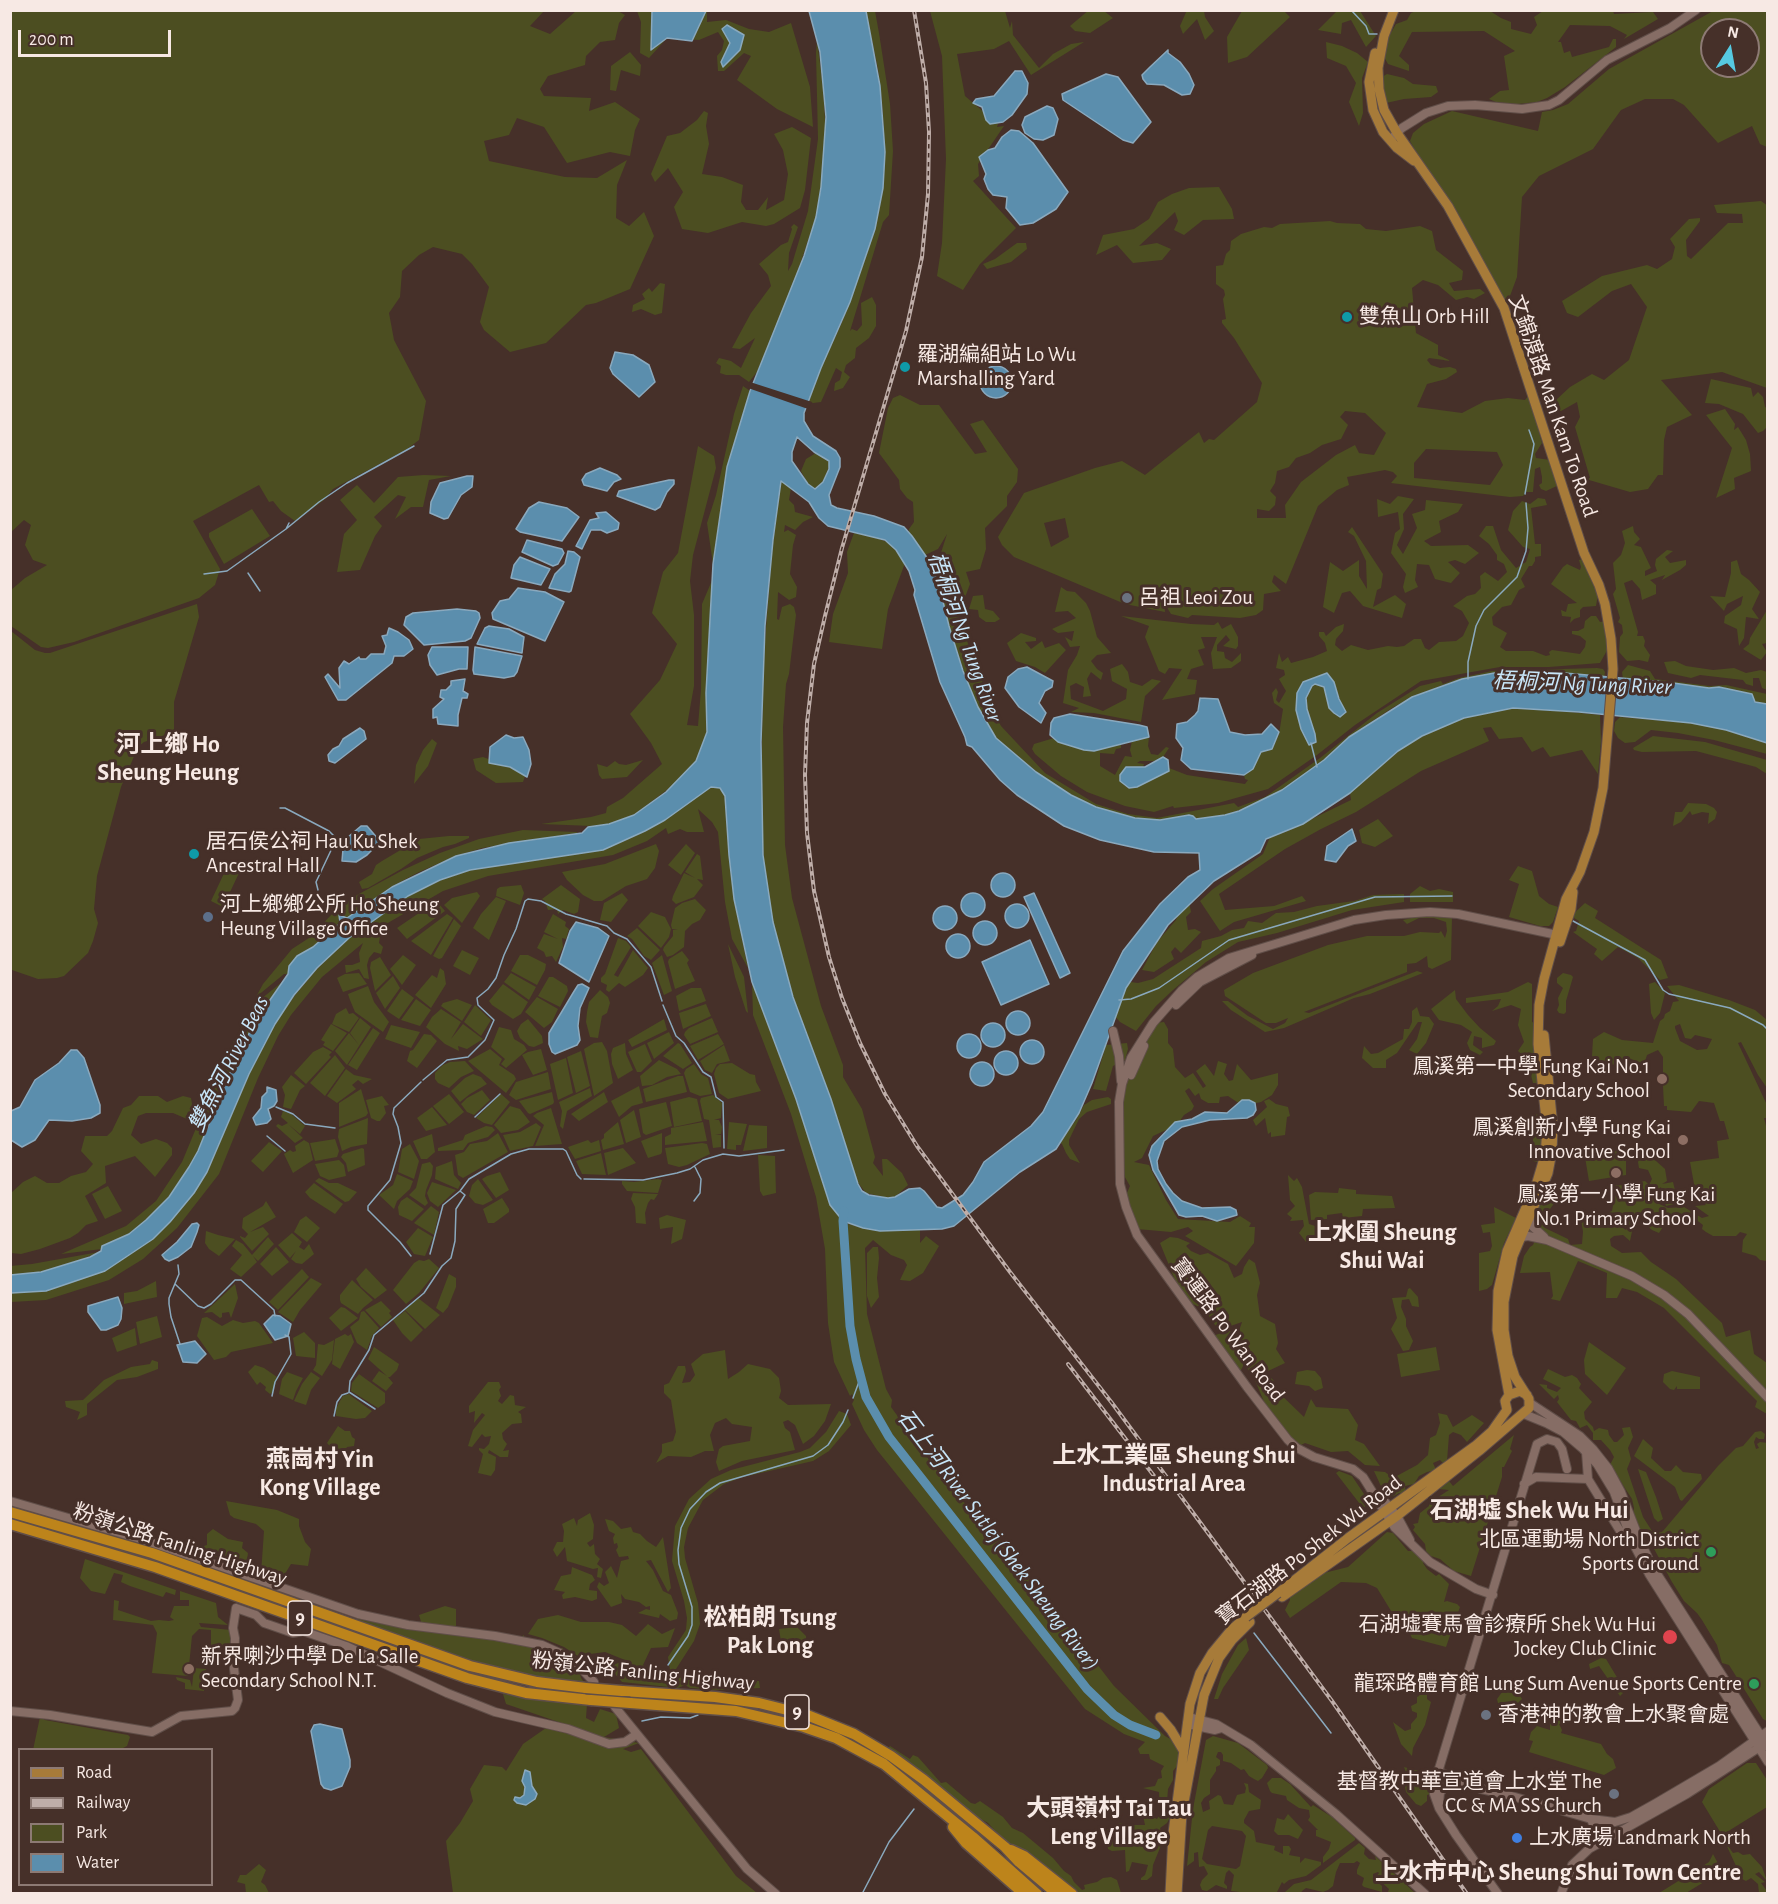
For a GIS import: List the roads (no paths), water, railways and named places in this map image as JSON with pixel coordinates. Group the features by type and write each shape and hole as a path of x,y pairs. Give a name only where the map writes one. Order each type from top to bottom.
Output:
{"highway":[{"name":"粉嶺公路 Fanling Highway","path":"10,1512 152,1554 471,1666 537,1682 749,1701 792,1710 831,1724 871,1743 909,1768 1057,1893"},
{"name":"粉嶺公路 Fanling Highway","path":"10,1524 155,1567 467,1678 526,1693 736,1711 804,1727 836,1738 884,1764 1037,1893"},
{"path":"939,1810 966,1843 1024,1893"},
{"path":"1005,1847 1024,1856 1072,1893"}],"main road":[{"name":"文錦渡路 Man Kam To Road","path":"1394,10 1384,36 1378,62 1379,89 1387,117 1394,136 1422,168 1448,206 1504,308 1584,553 1605,604 1613,669 1603,788 1594,832 1574,883 1570,909 1558,939"},
{"path":"1528,1399 1512,1371 1504,1329 1506,1283 1518,1242 1548,1173 1552,1152 1553,1127 1544,1042 1544,1014 1558,939"},
{"name":"寶石湖路 Po Shek Wu Road","path":"1177,1893 1182,1813 1193,1722 1190,1704 1196,1684 1208,1659 1224,1638 1387,1510 1475,1446 1492,1431 1507,1410 1505,1403 1509,1395 1498,1338 1498,1291 1507,1251 1537,1182 1545,1155 1547,1129 1538,1044 1539,1011 1542,986 1558,939"},
{"path":"1509,1395 1516,1391 1528,1399"},
{"name":"寶石湖路 Po Shek Wu Road","path":"1280,1595 1393,1519 1521,1415 1528,1399"},
{"path":"1507,1410 1510,1414 1521,1415"},
{"path":"1160,1717 1183,1750"},
{"name":"寶石湖路 Po Shek Wu Road","path":"1170,1893 1173,1833 1183,1750 1193,1722"}],"street":[{"path":"1394,136 1426,113 1448,106 1475,105 1522,109 1549,105 1559,100 1607,60 1670,28 1696,10"},
{"name":"寶運路 Po Wan Road","path":"1491,1591 1476,1589 1438,1568 1411,1541 1376,1499 1363,1477 1353,1469 1314,1456 1297,1448 1288,1440 1155,1263 1137,1235 1120,1184 1119,1102 1122,1084 1131,1058 1153,1023 1197,976 1229,958 1354,920 1430,912 1491,920 1515,929 1558,939"},
{"name":"寶運路 Po Wan Road","path":"1118,1138 1124,1099 1132,1072 1157,1025 1200,982 1243,958 1285,940"},
{"path":"1113,1030 1122,1084"},
{"path":"1529,1215 1531,1225 1547,1240"},
{"path":"1518,1242 1522,1237 1528,1236 1547,1240 1632,1276 1665,1295 1688,1314 1767,1398"},
{"path":"1528,1399 1580,1436 1608,1468 1621,1492 1640,1543 1652,1566 1763,1741 1767,1762"},
{"path":"1521,1415 1557,1429 1597,1464 1614,1492 1632,1541 1649,1574 1763,1741"},
{"path":"1498,1893 1439,1808 1434,1788 1437,1771 1486,1610 1485,1604 1491,1591 1491,1581 1495,1578 1536,1446 1541,1441 1555,1440 1561,1446 1567,1469 1571,1473 1576,1474 1587,1465"},
{"path":"1586,1452 1588,1479 1620,1530 1632,1541"},
{"path":"1559,1477 1567,1469"},
{"path":"1529,1471 1536,1478"},
{"path":"1524,1484 1536,1478 1588,1479"},
{"path":"10,1502 144,1540 358,1614 408,1625 495,1636 542,1645 576,1663 590,1685"},
{"path":"10,1711 50,1715 152,1732 182,1716 227,1713 235,1708 238,1700 233,1628 236,1608 256,1615 264,1623 293,1633 303,1631 337,1642 447,1693 495,1712 550,1724 609,1744 626,1742 637,1734"},
{"path":"615,1707 747,1869 776,1893"},
{"path":"1193,1722 1216,1724 1251,1744 1425,1893"},
{"path":"1437,1771 1469,1784 1591,1819 1611,1822 1627,1819 1763,1741"},
{"path":"1561,1893 1572,1866 1590,1849 1687,1794 1763,1741"},
{"path":"1439,1808 1439,1797 1445,1786 1456,1782 1469,1784"},
{"path":"1590,1849 1596,1832 1591,1819"}],"water":[{"path":"652,11 706,11 692,41 667,38 651,50"},
{"name":"梧桐河 Ng Tung River","path":"809,11 866,11 880,86 885,152 883,188 875,229 850,302 804,413 804,421 813,436 836,451 840,458 840,467 829,495 831,505 874,516 904,527 930,562 937,577 963,671 978,707 996,738 1036,772 1071,795 1096,807 1135,818 1160,820 1189,815 1196,819 1225,815 1239,811 1282,790 1324,760 1349,737 1412,697 1462,679 1505,671 1542,671 1666,682 1709,688 1719,687 1752,694 1755,702 1767,704 1767,743 1726,730 1691,723 1513,708 1464,718 1422,736 1398,751 1350,793 1303,824 1266,839 1260,852 1214,881 1168,925 1126,988 1079,1113 1056,1149 1020,1172 954,1226 942,1229 880,1231 863,1228 843,1221 830,1205 796,1099 752,982 734,899 725,796 720,788 711,787 665,820 603,850 470,870 440,880 408,896 349,938 317,968 294,995 275,1024 249,1074 207,1172 194,1193 170,1222 153,1239 105,1271 46,1291 11,1293 10,1275 41,1272 90,1257 101,1251 102,1246 129,1234 169,1197 198,1151 227,1079 254,1023 288,974 289,966 297,956 313,947 340,923 339,915 347,918 392,887 456,856 509,843 582,833 588,827 609,824 634,815 666,792 696,761 707,732 706,693 713,564 727,467 750,391 804,256 816,217 821,187 826,117 820,52","holes":["797,437 829,461 829,469 823,482 815,489 808,484 792,461 792,452","781,481 809,502 819,518 828,526 885,540 896,550 909,571 940,682 967,745 972,747 1000,780 1017,795 1064,826 1100,840 1154,852 1199,853 1200,870 1188,877 1160,904 1123,951 1043,1112 1031,1126 984,1162 963,1195 942,1208 937,1207 920,1188 909,1189 895,1197 888,1198 869,1195 862,1191 793,997 773,922 763,855 761,742 765,626"]},
{"path":"727,25 744,35 740,50 723,67 721,62 730,43 722,29"},
{"path":"1168,50 1168,53 1180,62 1189,74 1194,85 1190,94 1182,95 1164,85 1147,84 1143,79 1142,75"},
{"path":"1015,71 1022,71 1028,83 1027,94 1012,115 1003,122 990,124 986,120 982,107 973,103 976,99 994,96"},
{"path":"1106,74 1118,77 1151,122 1133,143 1123,140 1063,100 1062,94"},
{"path":"1047,106 1053,108 1058,119 1054,135 1043,140 1034,139 1025,133 1022,125 1025,117"},
{"path":"1011,130 1019,131 1033,143 1068,192 1056,209 1033,223 1020,225 1006,208 1007,197 993,195 984,179 986,174 979,157 995,148 1002,137"},
{"path":"615,352 633,355 649,365 655,382 639,397 613,374 610,368"},
{"path":"996,366 1007,371 1012,382 1007,393 996,398 985,393 980,382 985,371"},
{"path":"600,468 621,479 614,482 607,491 584,485 582,480 586,474"},
{"path":"473,476 472,487 461,495 448,518 444,519 430,513 431,502 440,483"},
{"path":"674,480 674,484 667,492 660,507 655,510 617,496 619,491"},
{"path":"539,502 567,508 579,517 562,541 520,532 516,529 529,508"},
{"path":"606,512 619,523 618,529 607,533 601,530 591,530 582,549 576,546 590,520 599,518 596,513"},
{"path":"527,540 562,549 564,553 558,564 553,566 522,552"},
{"path":"568,551 580,557 571,591 549,588 555,574 565,564"},
{"path":"520,557 550,569 541,585 511,578 514,565"},
{"path":"518,588 545,592 564,602 545,641 493,619 492,613 500,601 509,599"},
{"path":"457,609 479,613 480,618 471,638 465,641 424,645 404,625 406,617 413,613"},
{"path":"489,626 509,629 524,637 522,653 477,644 485,628"},
{"path":"389,628 409,640 413,649 404,656 394,656 392,663 346,700 338,700 325,677 328,674 340,688 339,668 344,661 349,664 359,657 366,659 371,654 384,654 386,646 382,636 387,635"},
{"path":"432,647 468,647 467,669 437,675 430,665 428,655"},
{"path":"475,647 522,656 517,672 514,676 504,678 474,674"},
{"path":"1027,667 1053,681 1052,687 1045,691 1039,703 1046,713 1041,723 1019,707 1005,688 1008,677 1018,669"},
{"path":"1327,673 1334,682 1346,712 1340,717 1334,713 1329,708 1324,687 1315,684 1312,686 1306,698 1316,742 1309,745 1301,729 1296,710 1297,693 1303,682"},
{"path":"465,679 463,691 468,694 467,698 462,698 458,726 438,724 437,717 433,718 433,709 444,699 440,697 441,690 446,690 451,685 451,681"},
{"path":"1200,698 1218,699 1230,732 1245,735 1262,734 1271,724 1279,732 1272,749 1261,752 1253,769 1244,775 1191,769 1181,760 1183,748 1176,738 1177,724 1187,722 1195,715"},
{"path":"1070,714 1147,727 1149,737 1094,751 1084,750 1058,742 1050,735 1054,718"},
{"path":"360,728 364,731 366,739 335,763 329,761 328,755 333,749"},
{"path":"506,735 514,738 523,737 529,750 531,764 527,777 510,767 489,763 490,747"},
{"path":"1163,757 1168,760 1169,771 1137,787 1129,788 1120,781 1120,775 1126,767 1145,767"},
{"path":"361,826 367,826 379,840 376,846 356,862 342,861 343,849 348,837"},
{"path":"1352,829 1356,841 1348,846 1336,862 1325,860 1327,846"},
{"path":"1003,873 1011,877 1015,885 1011,893 1003,897 995,893 991,885 995,877"},
{"path":"973,893 981,897 985,905 981,913 973,917 965,913 961,905 965,897"},
{"path":"1034,893 1070,973 1060,978 1024,897"},
{"path":"1017,904 1025,908 1029,916 1025,924 1017,928 1009,924 1005,916 1009,908"},
{"path":"945,906 953,910 957,918 953,926 945,930 937,926 933,918 937,910"},
{"path":"985,921 993,925 997,933 993,941 985,945 977,941 973,933 977,925"},
{"path":"576,922 598,928 609,936 589,982 559,963 570,931"},
{"path":"958,934 966,938 970,946 966,954 958,958 950,954 946,946 950,938"},
{"path":"1030,940 1049,984 1001,1005 982,962"},
{"path":"582,984 589,988 580,1008 578,1026 580,1040 577,1045 555,1054 549,1044 549,1033 578,985"},
{"path":"1018,1011 1026,1015 1030,1023 1026,1031 1018,1035 1010,1031 1006,1023 1010,1015"},
{"path":"993,1023 1001,1027 1005,1035 1001,1043 993,1047 985,1043 981,1035 985,1027"},
{"path":"969,1034 977,1038 981,1046 977,1054 969,1058 961,1054 957,1046 961,1038"},
{"path":"1032,1040 1040,1044 1044,1052 1040,1060 1032,1064 1024,1060 1020,1052 1024,1044"},
{"path":"71,1050 77,1050 84,1058 100,1105 100,1113 91,1118 72,1121 49,1120 35,1140 22,1147 11,1140 11,1111 20,1107 35,1080 59,1063"},
{"path":"1006,1051 1014,1055 1018,1063 1014,1071 1006,1075 998,1071 994,1063 998,1055"},
{"path":"982,1062 990,1066 994,1074 990,1082 982,1086 974,1082 970,1074 974,1066"},
{"path":"267,1087 276,1090 277,1101 268,1109 271,1119 267,1123 256,1125 253,1118 261,1108 262,1097 267,1092"},
{"path":"1242,1100 1255,1103 1256,1110 1253,1115 1247,1118 1210,1120 1182,1127 1164,1141 1157,1161 1158,1169 1166,1184 1182,1201 1202,1208 1230,1207 1236,1210 1237,1215 1217,1221 1202,1216 1179,1215 1153,1170 1149,1155 1152,1146 1175,1122 1192,1119 1205,1112 1227,1113"},
{"path":"192,1224 199,1225 191,1247 178,1257 169,1261 165,1259 162,1255"},
{"path":"118,1297 122,1308 118,1325 101,1330 88,1312 88,1306"},
{"path":"273,1315 280,1316 291,1324 288,1336 275,1340 264,1324"},
{"path":"195,1341 206,1354 197,1363 183,1362 177,1345"},
{"path":"320,1724 342,1729 350,1760 350,1767 342,1786 331,1790 324,1788 321,1784 311,1731 314,1725"},
{"path":"525,1770 530,1772 532,1786 537,1794 535,1799 526,1805 514,1800 515,1797 520,1798 524,1795 525,1787 522,1781"}],"waterway":[{"path":"1351,10 1366,26 1369,34 1377,34"},
{"path":"1525,494 1534,444 1529,430"},
{"path":"286,529 347,483 414,446"},
{"path":"1468,679 1468,662 1476,626 1484,610 1517,577 1526,551 1528,528 1526,503"},
{"path":"204,574 227,571 286,529 289,523"},
{"path":"248,573 260,591"},
{"path":"1311,743 1317,767"},
{"path":"280,808 285,808 329,831 334,836 334,844 316,882 318,890"},
{"path":"1119,1000 1131,999 1159,988 1229,940 1375,897 1452,896"},
{"path":"423,1080 447,1060 468,1057 485,1040 494,1020 478,1005 477,998 496,978 525,901 528,899 541,901 566,914 607,926 614,933 627,939 651,967 662,1001"},
{"path":"1573,921 1645,960 1663,990 1669,994 1730,1008 1763,1025 1768,1030"},
{"path":"663,1005 676,1036 684,1043 703,1072 711,1077 716,1097 723,1102 724,1148"},
{"path":"411,1256 368,1210 368,1206 390,1180 401,1143 393,1114 394,1108 421,1082"},
{"path":"475,1117 500,1094"},
{"path":"276,1107 293,1114 305,1124 335,1128"},
{"path":"267,1136 285,1151"},
{"path":"430,1254 443,1205 460,1191 469,1179 511,1154 529,1149 563,1149 581,1179"},
{"path":"584,1179 643,1180 690,1169 703,1160 723,1154 739,1156 784,1150"},
{"path":"694,1201 700,1193 701,1179 695,1167"},
{"path":"375,1409 349,1392 350,1381 369,1350 374,1335 424,1293 442,1266 451,1258 455,1241 456,1209 465,1195 460,1191"},
{"name":"石上河 River Sutlej (Shek Sheung River)","path":"844,1211 850,1326 856,1359 866,1397 889,1437 1087,1689 1114,1715 1130,1725 1156,1735"},
{"path":"178,1265 179,1274 169,1298 169,1304 180,1344"},
{"path":"175,1284 198,1306 204,1308 235,1280 241,1280 274,1310 275,1316"},
{"path":"272,1396 275,1382 291,1354 289,1337 285,1335"},
{"path":"853,1398 860,1379"},
{"path":"334,1416 337,1402 342,1395 348,1393"},
{"path":"668,1665 688,1636 692,1625 692,1607 679,1564 678,1550 681,1528 690,1509 706,1492 720,1483 813,1456 828,1445 848,1410"},
{"path":"1254,1633 1331,1733"},
{"path":"642,1721 661,1717 690,1718 698,1715"},
{"path":"862,1894 889,1842 914,1809"}],"railway":[{"path":"914,10 926,83 929,132 928,194 922,257 906,331 842,548 825,616 814,664 807,723 805,775 807,833 814,891 829,957 860,1043 885,1094 917,1146 1010,1272 1112,1403 1332,1701 1467,1894"},
{"path":"1068,1364 1161,1485"}],"place":[{"name":"雙魚山 Orb Hill","path":"1347,317"},
{"name":"羅湖編組站 Lo Wu Marshalling Yard","path":"905,367"},
{"name":"呂祖 Leoi Zou","path":"1127,598"},
{"name":"居石侯公祠 Hau Ku Shek Ancestral Hall","path":"194,854"},
{"name":"河上鄉鄉公所 Ho Sheung Heung Village Office","path":"208,917"},
{"name":"鳳溪第一中學 Fung Kai No.1 Secondary School","path":"1662,1079"},
{"name":"鳳溪創新小學 Fung Kai Innovative School","path":"1683,1140"},
{"name":"鳳溪第一小學 Fung Kai No.1 Primary School","path":"1616,1173"},
{"name":"北區運動場 North District Sports Ground","path":"1711,1552"},
{"name":"石湖墟賽馬會診療所 Shek Wu Hui Jockey Club Clinic","path":"1670,1637"},
{"name":"新界喇沙中學 De La Salle Secondary School N.T.","path":"189,1669"},
{"name":"龍琛路體育館 Lung Sum Avenue Sports Centre","path":"1754,1684"},
{"name":"香港神的教會上水聚會處","path":"1486,1715"},
{"name":"基督教中華宣道會上水堂 The CC & MA SS Church","path":"1614,1794"},
{"name":"上水廣場 Landmark North","path":"1517,1838"}],"district":[{"name":"河上鄉 Ho Sheung Heung","path":"168,759"},
{"name":"上水圍 Sheung Shui Wai","path":"1382,1247"},
{"name":"上水工業區 Sheung Shui Industrial Area","path":"1174,1470"},
{"name":"燕崗村 Yin Kong Village","path":"320,1474"},
{"name":"石湖墟 Shek Wu Hui","path":"1529,1511"},
{"name":"松柏朗 Tsung Pak Long","path":"770,1632"},
{"name":"大頭嶺村 Tai Tau Leng Village","path":"1109,1823"},
{"name":"上水市中心 Sheung Shui Town Centre","path":"1558,1873"}],"water label":[{"name":"雙魚河 River Beas","path":"229,1064"}]}
